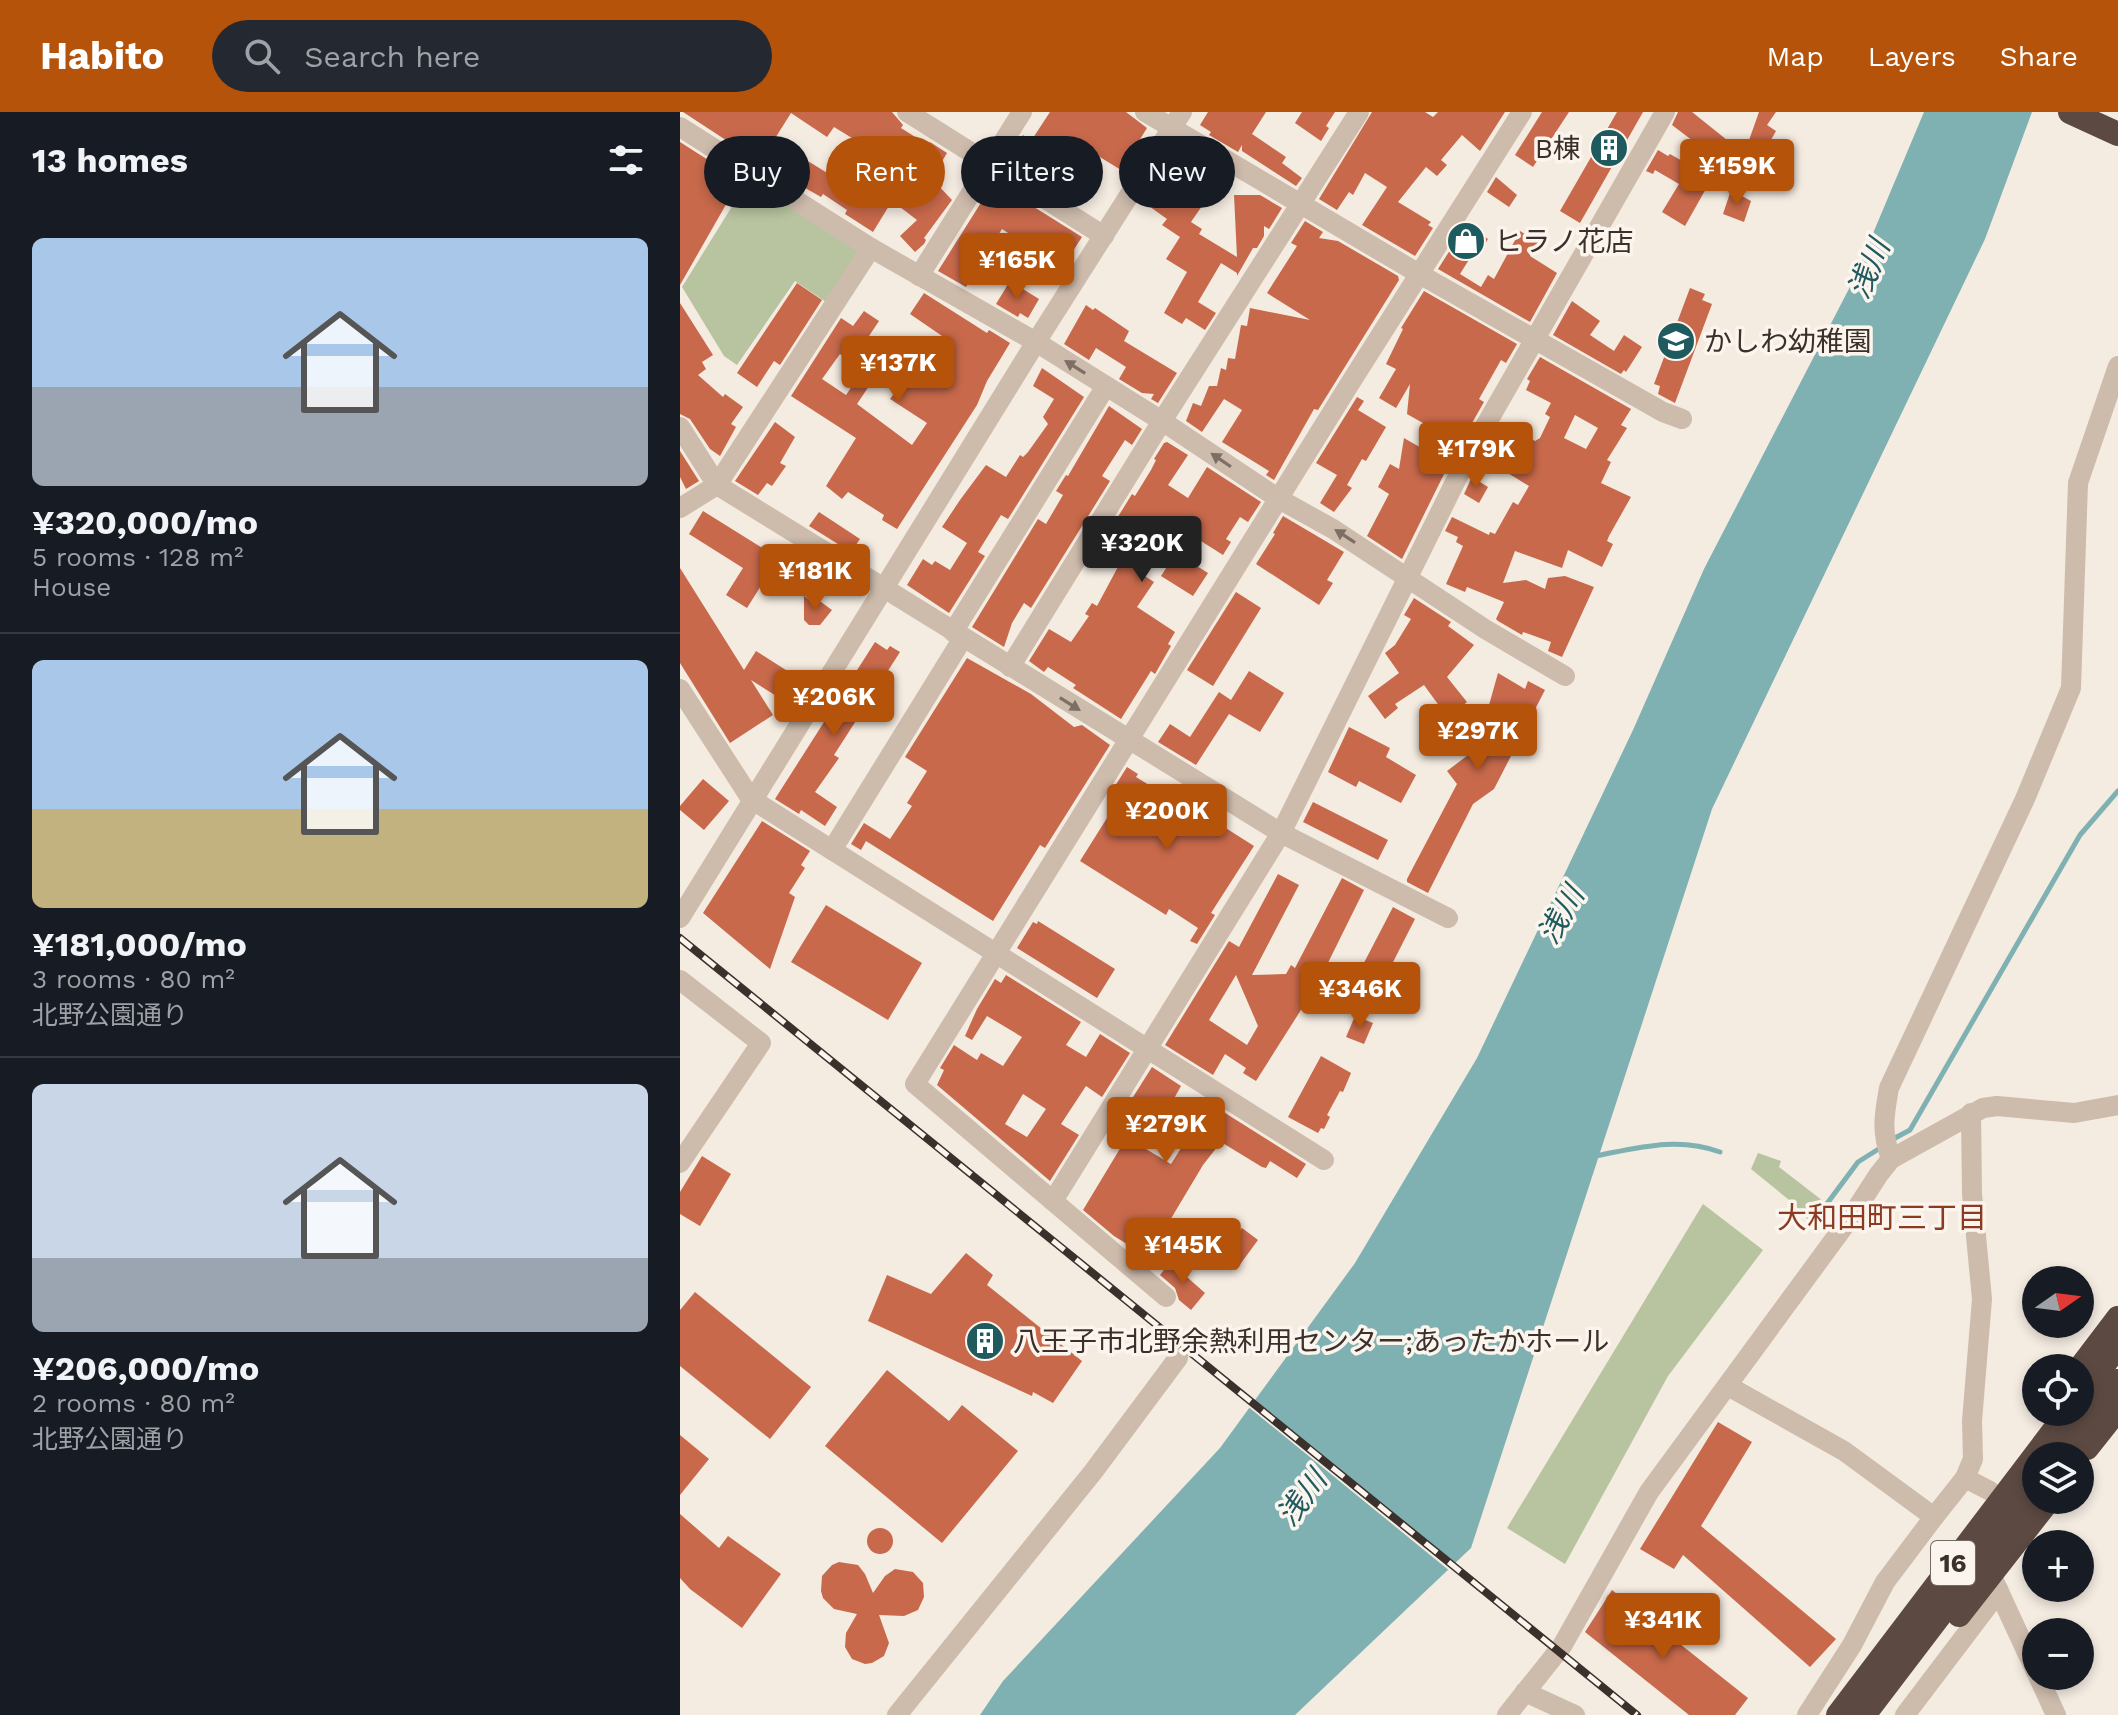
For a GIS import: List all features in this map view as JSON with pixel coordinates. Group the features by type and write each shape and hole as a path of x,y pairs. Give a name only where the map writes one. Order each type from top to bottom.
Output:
{"highway":[{"path":"2070,112 2114,131"},
{"path":"2091,1354 2118,1318"},
{"path":"2094,1378 2118,1346"},
{"path":"2072,1442 2118,1381"},
{"path":"2092,1442 2118,1409"},
{"name":"16","path":"1836,1715 1867,1659 2038,1426"},
{"name":"16","path":"1836,1715 2057,1426"},
{"name":"16","path":"1864,1715 2022,1507"},
{"name":"16","path":"1873,1715 1995,1584 2040,1514"}],"street":[{"path":"907,112 961,147"},
{"path":"1007,136 1022,112"},
{"path":"1145,112 1177,119 1301,203 1421,275 1663,412 1682,419"},
{"path":"1010,667 1359,112"},
{"path":"1166,1297 915,1084 1522,112"},
{"path":"1053,1201 1281,833 1468,456 1665,112"},
{"path":"680,918 751,799 1177,119"},
{"path":"680,127 871,248 1036,342 1279,499 1333,529 1485,629 1565,676"},
{"path":"919,276 962,208"},
{"path":"1059,208 1104,236"},
{"path":"680,508 717,485 871,248"},
{"path":"1891,1159 1884,1140 1883,1122 1889,1088 2025,799 2071,688 2078,483 2118,366"},
{"path":"832,850 1106,386"},
{"path":"680,427 717,485 1281,833 1448,918"},
{"path":"680,689 751,799 1324,1160"},
{"path":"680,980 761,1043 680,1163"},
{"path":"1507,1715 1562,1646 1649,1492 1891,1159 1971,1113 1997,1106 2074,1113 2118,1105"},
{"path":"1807,1715 1852,1645 1885,1582 1965,1478 1973,1459 1972,1421 1982,1299 1972,1194 1971,1113"},
{"path":"897,1715 1093,1472 1178,1358"},
{"path":"1728,1386 1844,1451 1934,1517"},
{"path":"1965,1478 1990,1491"},
{"path":"1995,1584 2022,1642"},
{"path":"1905,1715 1995,1584"},
{"path":"2044,1690 2056,1715"},
{"path":"1525,1692 1575,1715"}],"green space":[{"path":"731,208 796,208 857,246 858,253 826,302 795,281 737,365 724,356 682,287"},
{"path":"1758,1153 1781,1161 1779,1167 1823,1201 1815,1210 1811,1223 1794,1204 1751,1169"},
{"path":"1703,1204 1763,1250 1668,1376 1565,1564 1507,1528"}],"water":[{"name":"浅川","path":"1924,112 2032,112 1985,239 1712,809 1471,1548 1295,1715 980,1715 1003,1681 1220,1448 1355,1263 1477,1058 1633,730 1704,569 1853,281"}],"pier":[{"path":"1251,1399 1458,1566 1451,1572 1246,1405"}],"building":[{"path":"683,112 892,112 903,125 901,128 914,136 849,136 834,127 826,136 791,113 777,136 720,136"},
{"path":"1050,112 1126,112 1147,128 1142,136 1119,136 1119,169 1103,159 1103,136 1034,136"},
{"path":"1208,112 1266,112 1252,134 1286,157 1282,163 1302,178 1296,186 1242,151 1242,145 1238,152 1235,150 1235,136 1211,136 1211,132 1200,125"},
{"path":"1302,112 1335,112 1321,141 1295,123"},
{"path":"1372,112 1425,112 1433,117 1438,112 1505,112 1480,151 1462,135 1441,160 1447,165 1437,176 1426,167 1398,202 1431,222 1428,225 1433,228 1415,256 1362,225 1387,187 1365,173 1353,195 1349,192 1337,210 1319,199"},
{"path":"1542,112 1569,112 1533,167 1515,155"},
{"name":"B棟","path":"1617,112 1643,112 1580,223 1560,211"},
{"path":"1678,112 1692,112 1732,144 1722,163 1672,125"},
{"path":"1759,112 1776,112 1767,125 1776,131 1758,163 1763,168 1751,185 1737,174"},
{"path":"680,142 704,157 704,208 724,208 680,285"},
{"path":"1658,150 1712,178 1685,226 1662,212 1679,184 1655,170 1653,174 1646,171"},
{"path":"810,162 826,172 826,196 823,194 821,197 810,191"},
{"path":"1496,177 1517,195 1509,207 1487,192"},
{"path":"1731,190 1751,201 1744,222 1723,214"},
{"path":"945,193 952,200 924,238 924,244 915,252 900,236 917,220 901,208 945,208"},
{"path":"1235,195 1260,195 1282,208 1269,229 1264,226 1264,236 1257,248 1253,248 1237,276 1221,263 1198,302 1216,313 1205,330 1186,318 1182,324 1164,313 1187,272 1166,259 1180,237 1162,225 1167,219 1152,208 1201,208 1191,222 1202,229 1199,234 1237,257"},
{"path":"844,208 888,208 873,232 845,214 847,210"},
{"path":"978,208 1036,208 1082,237 1062,268 1002,229 966,287 938,271"},
{"path":"1305,221 1323,232 1319,238 1338,241 1398,276 1399,280 1318,410 1314,409 1274,480 1266,475 1269,471 1222,442 1242,410 1224,399 1202,432 1186,421 1193,403 1201,406 1209,386 1217,386 1221,368 1226,370 1228,358 1235,359 1241,325 1247,326 1250,308 1310,320 1267,293 1297,246 1291,243"},
{"path":"1466,225 1488,239 1479,253 1475,250 1460,274 1481,287 1488,275 1494,279 1520,231 1538,242 1530,256 1557,273 1530,322 1438,269"},
{"path":"1010,281 1039,299 1028,318 1020,313 1018,317 996,304"},
{"path":"797,283 822,300 780,365 774,361 757,387 737,373"},
{"path":"1690,288 1705,294 1702,300 1712,304 1675,403 1658,394 1660,386 1654,384"},
{"path":"1424,291 1517,344 1506,363 1501,360 1479,399 1484,402 1460,444 1407,414 1410,384 1396,408 1379,398 1396,369 1386,364 1401,328"},
{"path":"924,293 987,333 989,330 1010,343 987,381 977,405 897,529 882,520 884,515 848,492 842,499 826,486 856,438 791,396 841,318 853,326 864,311 879,321 869,336 877,344 907,363 915,351 930,362 945,338 910,314","holes":["840,354 863,370 846,395 822,379","875,377 895,392 890,399 927,423 912,445 857,404"]},
{"path":"1572,301 1600,321 1590,335 1614,351 1624,335 1642,347 1626,372 1624,370 1621,374 1553,335"},
{"path":"680,303 713,355 702,362 706,369 698,375 723,397 725,394 743,407 731,424 736,427 720,456 710,449 690,419 680,414"},
{"path":"1086,305 1129,331 1124,341 1177,373 1158,403 1151,399 1154,394 1142,393 1119,379 1126,367 1096,348 1089,360 1064,344"},
{"path":"1540,357 1631,409 1621,425 1627,428 1607,460 1611,462 1601,483 1631,497 1609,536 1607,541 1613,544 1602,567 1568,550 1562,568 1515,551 1503,583 1526,580 1545,589 1548,578 1565,576 1594,587 1562,657 1548,651 1551,642 1523,632 1522,635 1498,621 1496,619 1504,602 1467,587 1465,592 1446,584 1463,546 1456,542 1458,537 1445,531 1452,517 1489,535 1490,532 1495,534 1513,502 1518,505 1529,486 1482,457 1502,423 1535,441 1540,438 1550,417 1545,414 1551,403 1526,390 1530,381 1527,379","holes":["1575,415 1598,428 1586,449 1564,438"]},
{"path":"1042,368 1084,397 1008,519 1001,515 978,552 985,556 949,613 907,585 923,559 932,565 935,561 950,570 967,543 942,527 960,500 986,465 1006,477 1020,455 1023,457 1028,452 1048,424 1043,417 1054,399 1033,386"},
{"path":"1357,397 1364,401 1358,410 1386,427 1366,461 1362,459 1347,485 1352,488 1334,512 1320,503 1337,475 1316,463"},
{"path":"1109,406 1142,429 1132,445 1125,440 1102,476 1110,481 1031,608 1024,603 1012,623 1004,647 972,627 1038,519 1046,524 1063,495 1056,491"},
{"path":"775,422 795,437 780,463 786,466 772,486 767,483 758,495 735,481"},
{"path":"1404,438 1449,464 1402,559 1367,536 1389,494 1378,487 1390,464 1399,469"},
{"path":"1167,442 1188,455 1168,485 1188,498 1207,467 1261,502 1248,522 1240,517 1226,539 1231,542 1223,555 1182,529 1166,556 1149,545 1134,569 1154,582 1137,607 1175,632 1168,644 1171,646 1155,674 1151,671 1121,719 1073,688 1076,685 1048,667 1044,672 1029,661 1049,629 1071,642 1089,616 1085,614 1092,603 1097,606 1119,565 1105,557 1125,526 1116,520 1132,494 1135,496 1154,459"},
{"path":"680,451 699,481 686,489 680,477"},
{"path":"1472,477 1488,487 1479,503 1464,494"},
{"path":"703,511 785,562 771,585 764,581 747,608 726,595 743,568 689,534"},
{"path":"819,512 860,539 851,552 809,526"},
{"path":"1283,516 1344,552 1327,580 1333,583 1319,605 1256,564"},
{"path":"1176,553 1208,573 1193,596 1161,576"},
{"path":"680,568 744,670 756,651 803,681 789,704 751,680 773,715 730,743 680,663"},
{"path":"1236,592 1261,608 1213,686 1187,670"},
{"path":"804,596 814,604 817,599 832,610 820,625 809,625 804,620"},
{"path":"1414,598 1451,622 1448,626 1474,645 1447,677 1467,702 1448,718 1424,685 1395,704 1398,708 1385,719 1368,696 1399,673 1385,653 1395,645 1411,619 1404,615"},
{"path":"875,642 887,650 890,646 900,652 834,755 839,758 815,792 837,807 825,826 801,810 799,814 775,799"},
{"path":"967,658 1031,694 1074,727 1082,725 1110,745 1045,848 1040,845 993,921 866,841 861,850 851,844 864,823 890,839 912,806 907,803 927,771 905,757"},
{"path":"1249,671 1284,693 1260,732 1229,714 1196,765 1158,742 1170,724 1190,737 1219,692 1231,700"},
{"path":"1498,673 1525,689 1528,681 1545,690 1494,789 1473,804 1428,893 1407,882 1407,879 1457,784 1447,771 1480,746 1477,742 1485,736 1484,723"},
{"path":"1349,727 1390,748 1386,757 1416,775 1401,803 1359,781 1356,787 1328,772"},
{"path":"1127,767 1138,774 1136,777 1185,807 1191,798 1224,819 1221,825 1254,846 1211,913 1215,915 1197,944 1190,941 1198,928 1169,909 1166,915 1080,861 1119,799 1110,794"},
{"path":"703,779 729,801 704,830 680,810"},
{"path":"1313,802 1388,840 1378,860 1303,822"},
{"path":"762,821 810,851 801,865 805,868 789,893 795,897 770,969 703,913"},
{"path":"1278,874 1299,885 1252,975 1286,974 1291,965 1295,968 1342,878 1364,890 1318,983 1256,1081 1243,1073 1246,1068 1225,1054 1213,1075 1165,1045 1229,941 1239,947","holes":["1236,975 1258,1026 1247,1045 1209,1020"]},
{"path":"826,905 922,963 888,1020 791,962"},
{"path":"1393,907 1415,919 1364,1019 1341,1007"},
{"path":"1038,921 1115,969 1097,998 1017,948 1033,922 1037,924"},
{"path":"1006,975 1081,1022 1066,1045 1086,1057 1100,1034 1130,1053 1102,1097 1086,1086 1061,1124 1079,1135 1050,1181 937,1085 944,1070 940,1068 954,1045 977,1060 981,1053 1003,1066 1022,1037 987,1016 972,1040 965,1036 995,979 1001,983","holes":["1023,1094 1046,1109 1027,1137 1005,1124"]},
{"path":"1355,1016 1373,1023 1364,1044 1346,1037"},
{"path":"1321,1056 1351,1073 1343,1092 1340,1091 1327,1115 1330,1117 1324,1129 1321,1128 1318,1133 1288,1117"},
{"path":"1152,1067 1181,1086 1146,1149 1171,1164 1205,1110 1217,1118 1222,1111 1306,1164 1297,1178 1270,1161 1266,1168 1262,1167 1221,1142 1203,1165 1148,1257 1114,1236 1083,1210 1127,1137 1120,1133 1123,1128 1116,1124"},
{"path":"702,1156 731,1174 700,1226 680,1214 680,1192"},
{"path":"1242,1228 1258,1240 1236,1270 1219,1257"},
{"name":"八王子市北野余熱利用センター;あったかホール","path":"966,1253 993,1275 987,1285 1082,1361 1053,1403 868,1321 887,1275 931,1294"},
{"path":"1170,1262 1205,1293 1191,1310 1179,1300 1175,1288 1160,1275"},
{"path":"695,1292 811,1387 770,1439 680,1366 680,1310"},
{"path":"887,1370 949,1421 962,1405 1018,1451 942,1543 825,1446"},
{"path":"1718,1422 1752,1442 1701,1526 1836,1639 1810,1667 1683,1555 1674,1569 1640,1549"},
{"path":"680,1435 709,1459 680,1495"},
{"path":"680,1514 719,1548 728,1536 781,1574 742,1628 680,1578"},
{"path":"880,1528 889,1532 893,1541 889,1550 880,1554 871,1550 867,1541 871,1532"},
{"path":"839,1562 858,1565 873,1593 885,1576 895,1569 913,1572 923,1583 924,1597 918,1610 904,1616 879,1615 889,1643 884,1656 872,1663 852,1659 845,1647 846,1633 857,1614 834,1609 823,1598 822,1576"},
{"path":"1612,1590 1748,1698 1735,1715 1689,1715 1585,1632"}],"waterway":[{"path":"1895,1138 1910,1130 2080,835 2118,791"},
{"path":"1595,1156 1673,1144 1720,1152"},
{"path":"1820,1213 1858,1162 1877,1150"}],"railway":[{"path":"680,938 1637,1715"}],"place":[{"name":"B棟","path":"1609,148"},
{"name":"ヒラノ花店","path":"1466,241"},
{"name":"かしわ幼稚園","path":"1676,341"},
{"name":"八王子市北野余熱利用センター;あったかホール","path":"985,1341"}],"district":[{"name":"大和田町三丁目","path":"1882,1218"}]}
